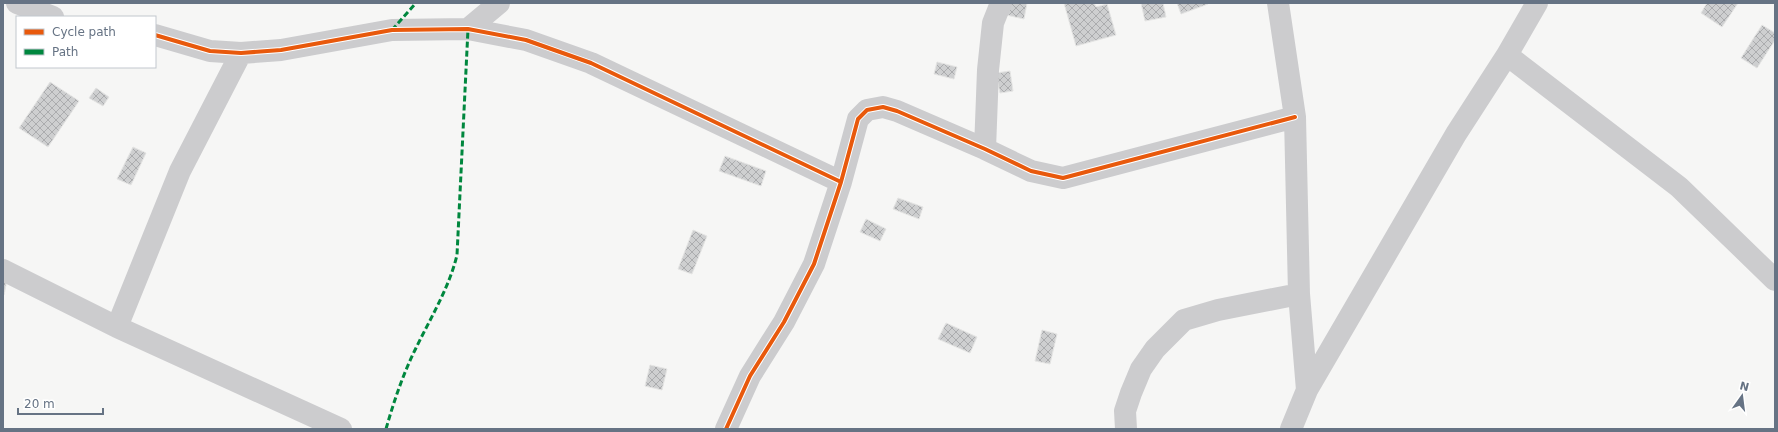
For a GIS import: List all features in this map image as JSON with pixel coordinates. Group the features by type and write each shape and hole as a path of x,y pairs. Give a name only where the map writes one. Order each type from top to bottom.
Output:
{"street":[{"path":"17,3 50,16"},
{"path":"468,29 499,3"},
{"path":"985,149 988,70 993,24 1001,3"},
{"path":"1278,3 1295,117 1299,294 1306,390"},
{"path":"1291,429 1306,390 1456,134 1507,55 1536,3"},
{"path":"156,35 210,50 241,53 281,50 392,30 468,29 526,40 591,63 841,182"},
{"path":"117,327 180,171 241,53"},
{"path":"1507,55 1679,187 1775,280"},
{"path":"726,429 750,376 784,322 814,264 841,182 858,119 867,110 883,107 898,111 985,149 1030,171 1063,178 1295,117"},
{"path":"3,270 117,327 341,429"},
{"path":"1126,429 1125,412 1141,369 1155,349 1184,320 1218,310 1299,294"}],"building":[{"path":"1009,3 1027,3 1024,19 1006,15"},
{"path":"1064,3 1094,3 1096,7 1107,4 1116,35 1076,46"},
{"path":"1141,3 1163,3 1166,17 1145,21"},
{"path":"1177,3 1207,3 1208,4 1181,14"},
{"path":"1707,3 1738,3 1722,27 1701,13"},
{"path":"1762,25 1775,33 1775,40 1757,68 1741,58"},
{"path":"937,62 957,67 954,79 934,74"},
{"path":"1010,71 1013,91 1000,93 996,73"},
{"path":"50,82 79,101 48,147 19,128"},
{"path":"96,88 109,97 103,106 89,98"},
{"path":"133,147 146,153 131,185 117,179"},
{"path":"725,156 766,171 761,186 719,171"},
{"path":"898,198 923,207 919,219 893,209"},
{"path":"866,219 886,229 880,241 860,232"},
{"path":"693,230 707,236 692,274 678,269"},
{"path":"3,274 8,275 4,295 3,295"},
{"path":"946,323 977,337 970,353 938,339"},
{"path":"1042,330 1057,334 1050,364 1035,361"},
{"path":"650,365 667,369 662,390 645,386"}],"marked path":[{"path":"392,30 416,3"},
{"path":"386,429 407,368 444,291 454,267 457,255 468,29"}],"cycle path":[{"path":"156,35 210,51 241,53 281,50 392,30 468,29 526,40 591,63 841,182"},
{"path":"726,429 750,376 784,322 814,264 841,182 858,119 867,110 883,107 897,111 985,149 1031,171 1063,178 1295,117"}]}
